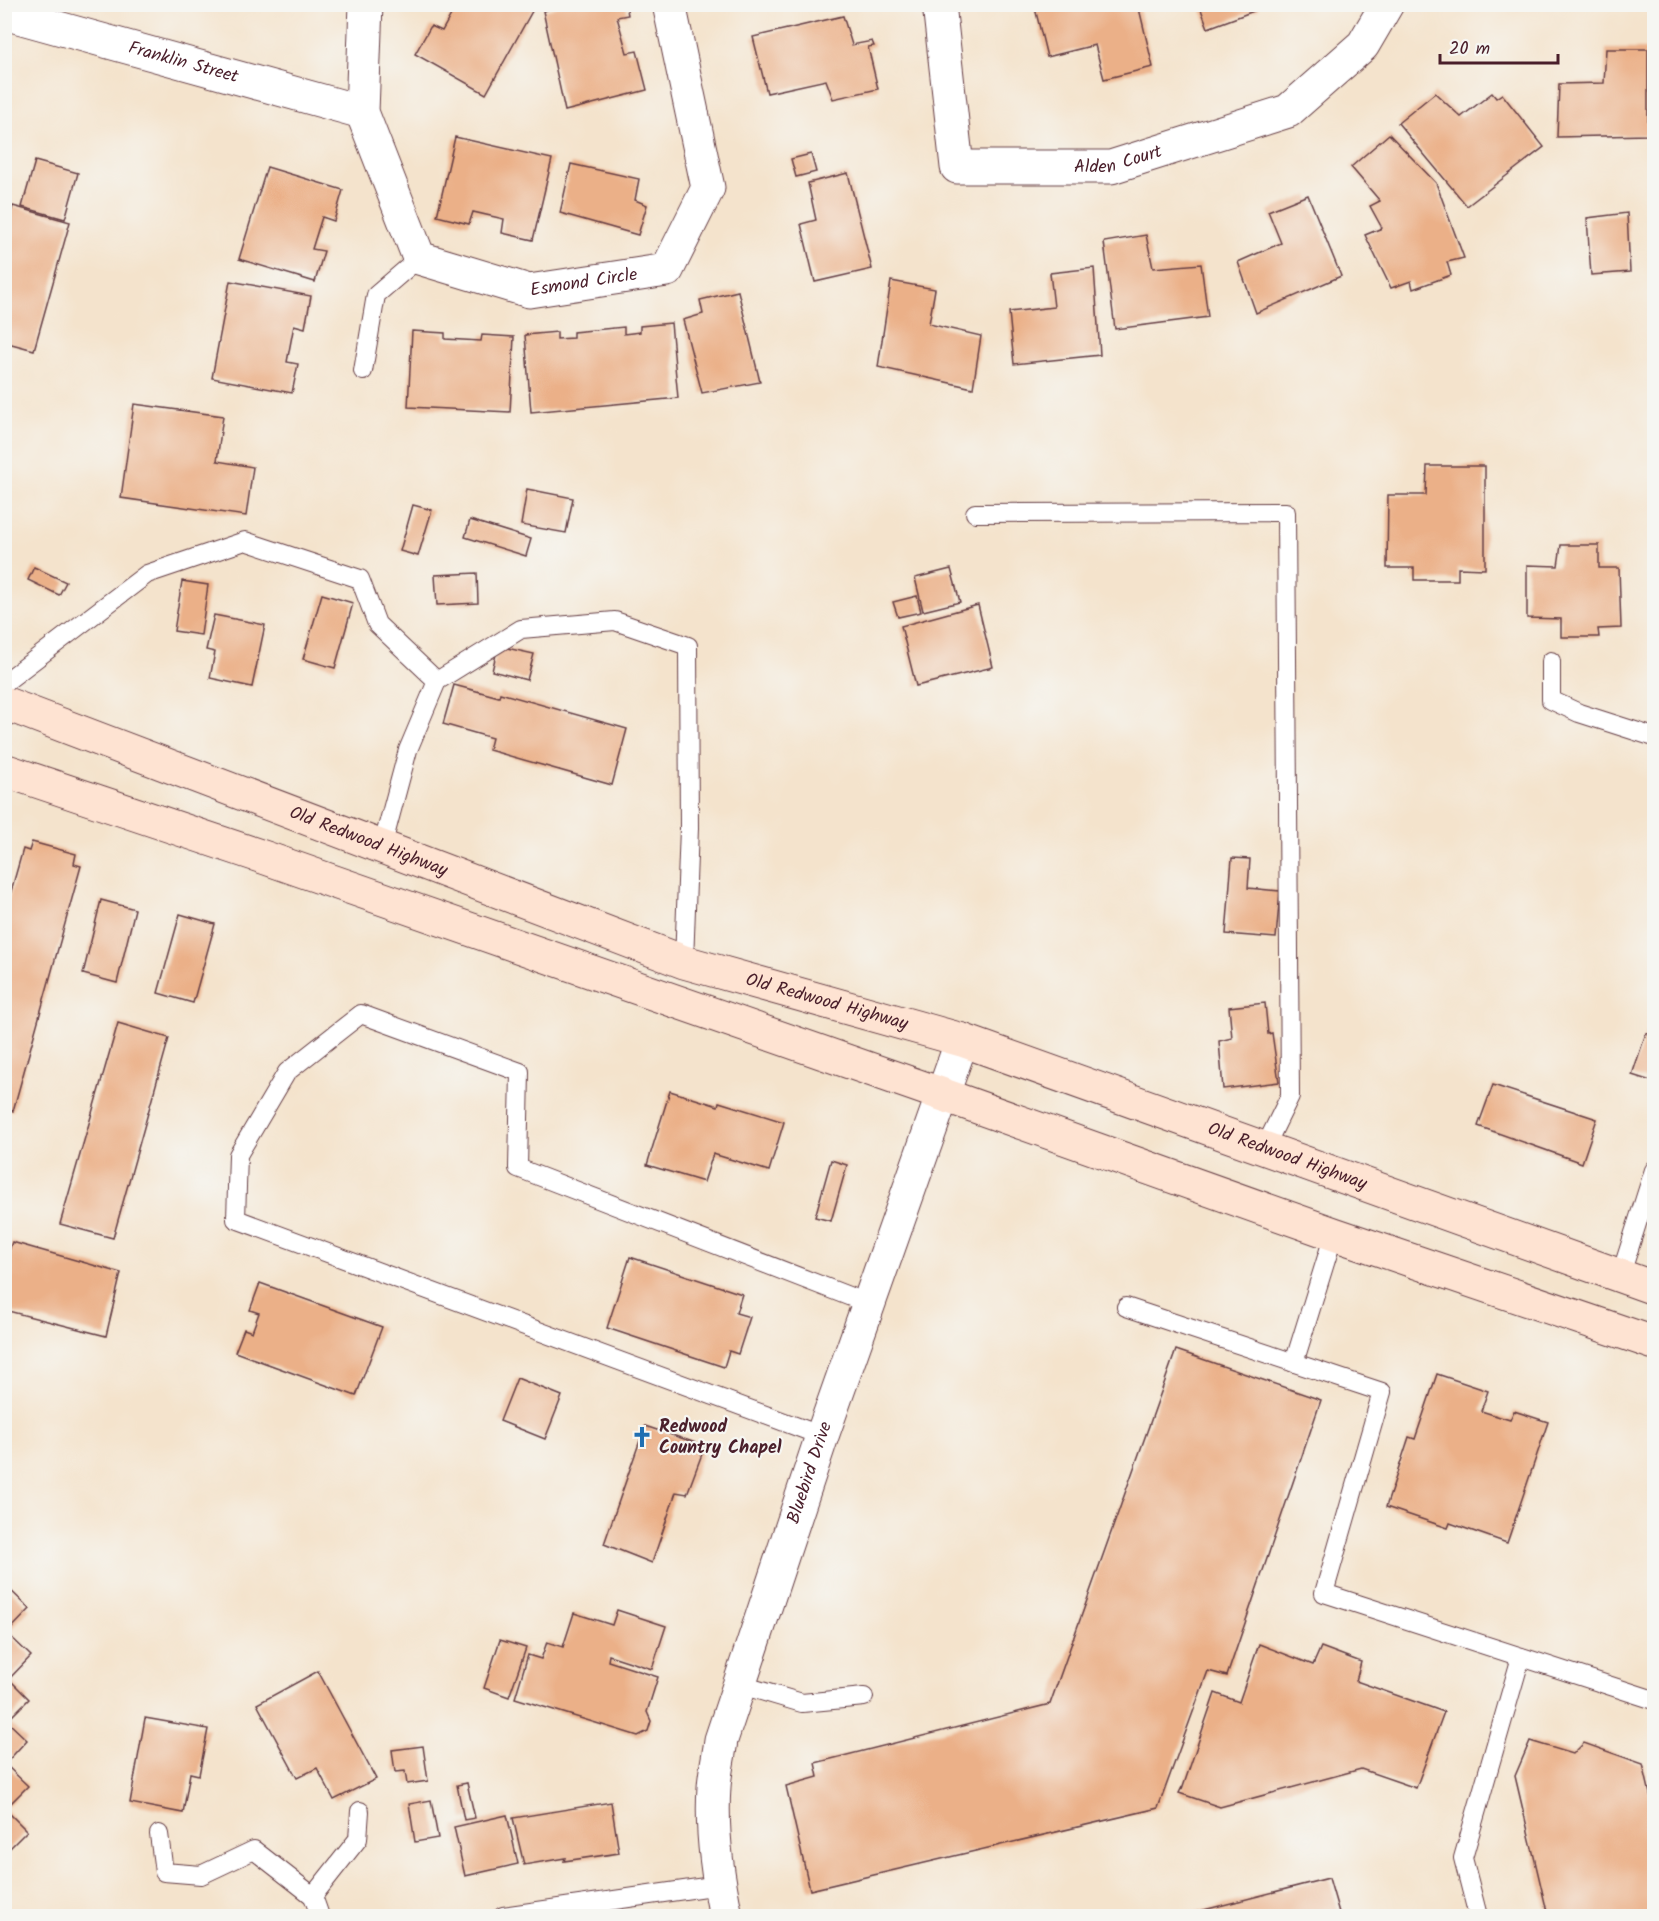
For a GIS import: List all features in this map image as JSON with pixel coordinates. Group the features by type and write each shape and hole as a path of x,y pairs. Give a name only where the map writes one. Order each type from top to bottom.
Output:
{"main road":[{"name":"Old Redwood Highway","path":"4,703 684,962 962,1040 1654,1288"},
{"path":"4,770 266,858 1334,1234 1654,1343"}],"street":[{"path":"366,4 362,112 419,258"},
{"name":"Esmond Circle","path":"419,258 529,291 667,270 708,188 669,4"},
{"name":"Alden Court","path":"939,4 957,167 1111,167 1288,111 1363,45 1387,4"},
{"name":"Franklin Street","path":"4,13 362,112"},
{"name":"Bluebird Drive","path":"726,1917 719,1885 714,1826 714,1785 721,1740 822,1436 962,1040"}],"lane":[{"path":"363,371 376,295 419,258"},
{"path":"975,513 1286,512 1290,1096 1264,1149"},
{"path":"4,683 147,574 245,541 360,579 377,624 437,681"},
{"path":"382,847 408,750 437,681 521,629 615,621 688,646 689,828 684,962"},
{"path":"1551,661 1551,700 1579,713 1654,737"},
{"path":"822,1436 236,1219 238,1155 287,1072 361,1014 520,1072 518,1168 869,1304"},
{"path":"1620,1277 1654,1170"},
{"path":"1293,1363 1334,1234"},
{"path":"1126,1307 1382,1392 1324,1593 1654,1700"},
{"path":"1478,1917 1463,1858 1521,1657"},
{"path":"738,1684 802,1703 864,1697"},
{"path":"313,1896 358,1839 360,1811"},
{"path":"159,1834 164,1872 201,1875 254,1850 313,1896 320,1917"},
{"path":"503,1917 719,1885"}],"building":[{"path":"457,4 536,4 486,94 415,54 431,26 442,31"},
{"path":"565,4 626,4 628,15 617,17 627,53 637,51 647,90 565,111 543,11"},
{"path":"1034,4 1138,4 1153,67 1104,79 1095,45 1047,57"},
{"path":"1199,4 1257,4 1259,9 1208,28"},
{"path":"843,16 852,45 872,41 874,46 868,47 878,89 833,99 826,80 767,93 753,37"},
{"path":"1606,49 1648,49 1648,135 1557,137 1559,84 1604,83"},
{"path":"1435,93 1461,117 1492,93 1496,98 1502,94 1544,147 1467,206 1398,123"},
{"path":"1389,134 1436,183 1464,258 1447,262 1451,275 1413,289 1411,281 1391,288 1365,235 1382,228 1370,206 1380,201 1351,167"},
{"path":"455,137 552,159 533,240 502,233 504,219 473,212 469,224 437,216"},
{"path":"811,154 816,172 796,177 791,159"},
{"path":"35,161 78,173 65,219 22,207"},
{"path":"571,164 639,179 635,200 647,205 638,235 560,213"},
{"path":"267,167 343,190 334,221 322,217 312,249 324,251 315,282 239,259"},
{"path":"848,173 872,269 815,282 801,224 816,220 808,183"},
{"path":"1308,195 1341,276 1256,313 1238,262 1281,243 1268,211"},
{"path":"13,206 70,222 34,350 4,342 4,235"},
{"path":"1627,213 1630,272 1591,275 1587,218"},
{"path":"1146,235 1153,268 1201,264 1208,317 1115,329 1104,242"},
{"path":"1094,268 1100,355 1014,364 1009,312 1054,307 1050,273"},
{"path":"230,281 311,296 305,328 294,325 287,362 298,364 292,393 212,378"},
{"path":"891,281 935,289 929,324 981,336 973,388 878,367"},
{"path":"738,291 760,382 702,393 683,320 703,314 700,300"},
{"path":"671,323 678,398 531,412 525,335 557,332 557,339 573,338 573,332 624,327 624,334 640,332 640,326"},
{"path":"412,331 445,333 445,339 481,341 482,335 514,337 510,412 408,407"},
{"path":"134,404 223,416 217,461 253,467 246,516 121,498"},
{"path":"1427,466 1485,466 1485,569 1458,568 1458,580 1414,580 1414,568 1387,568 1388,495 1426,495"},
{"path":"527,489 573,498 566,533 521,525"},
{"path":"413,505 432,510 418,556 400,551"},
{"path":"470,520 531,539 526,556 465,537"},
{"path":"1561,545 1599,545 1599,568 1619,568 1621,628 1598,629 1599,637 1561,637 1561,619 1527,618 1527,565 1558,566"},
{"path":"34,567 66,582 59,595 28,580"},
{"path":"951,569 960,602 923,611 915,578"},
{"path":"477,573 478,603 437,605 435,575"},
{"path":"182,581 208,585 201,635 174,631"},
{"path":"322,594 353,603 335,668 303,659"},
{"path":"917,596 921,612 898,617 893,602"},
{"path":"978,605 993,667 916,686 901,626"},
{"path":"214,615 265,625 252,687 210,678 215,652 206,650"},
{"path":"498,646 534,654 527,680 492,671"},
{"path":"454,685 499,697 500,693 627,729 612,785 489,750 492,738 443,724"},
{"path":"32,842 76,854 74,864 81,866 13,1111 4,1109 4,952 7,942 4,941 4,916 23,849 29,851"},
{"path":"1232,858 1250,859 1248,888 1280,891 1276,938 1226,934"},
{"path":"101,900 135,909 117,983 83,974"},
{"path":"180,914 215,924 193,1003 158,993"},
{"path":"1265,1003 1268,1034 1272,1033 1279,1082 1223,1089 1219,1041 1232,1038 1229,1007"},
{"path":"118,1023 169,1038 113,1238 60,1224"},
{"path":"1646,1033 1654,1036 1654,1082 1632,1075"},
{"path":"1493,1085 1597,1119 1582,1163 1478,1126"},
{"path":"670,1091 718,1106 719,1102 784,1122 769,1171 713,1154 704,1182 647,1165"},
{"path":"831,1160 847,1165 831,1221 815,1217"},
{"path":"12,1242 121,1273 106,1336 4,1310 4,1265"},
{"path":"630,1257 742,1294 736,1313 750,1317 738,1354 729,1351 724,1367 607,1328"},
{"path":"260,1283 382,1327 356,1396 235,1352 244,1329 252,1332 259,1313 250,1310"},
{"path":"1176,1350 1321,1400 1227,1676 1208,1671 1158,1808 810,1890 786,1786 818,1777 815,1763 1050,1704"},
{"path":"1437,1374 1488,1391 1481,1411 1510,1420 1514,1411 1548,1422 1507,1543 1450,1523 1448,1528 1386,1507 1409,1437 1415,1439"},
{"path":"517,1378 562,1396 545,1439 500,1421"},
{"path":"645,1426 705,1446 687,1494 676,1492 652,1563 604,1544"},
{"path":"4,1584 30,1609 7,1633 31,1656 9,1679 29,1699 7,1721 27,1740 5,1764 28,1786 5,1809 27,1831 4,1854"},
{"path":"617,1610 666,1626 652,1669 609,1655 608,1661 658,1677 647,1712 651,1721 648,1731 638,1736 515,1698 528,1655 541,1659 547,1642 563,1647 574,1613 612,1625"},
{"path":"500,1640 526,1648 509,1697 484,1688"},
{"path":"1259,1644 1313,1665 1321,1647 1361,1662 1356,1681 1444,1712 1416,1788 1361,1769 1220,1807 1179,1793 1182,1787 1182,1790 1215,1693 1239,1702"},
{"path":"318,1671 376,1779 334,1800 317,1768 297,1778 257,1704"},
{"path":"145,1718 208,1729 199,1775 190,1773 183,1813 130,1803"},
{"path":"1530,1741 1573,1754 1584,1743 1643,1764 1654,1811 1654,1916 1548,1916 1515,1776"},
{"path":"423,1746 428,1781 407,1784 405,1771 395,1772 392,1750"},
{"path":"467,1783 475,1818 464,1820 457,1785"},
{"path":"431,1800 438,1838 415,1842 409,1804"},
{"path":"611,1802 619,1853 564,1861 565,1858 524,1865 513,1818"},
{"path":"507,1815 518,1864 465,1876 454,1827"},
{"path":"1329,1878 1340,1916 1198,1916 1196,1912"}],"place":[{"name":"Redwood Country Chapel","path":"642,1437"}]}
